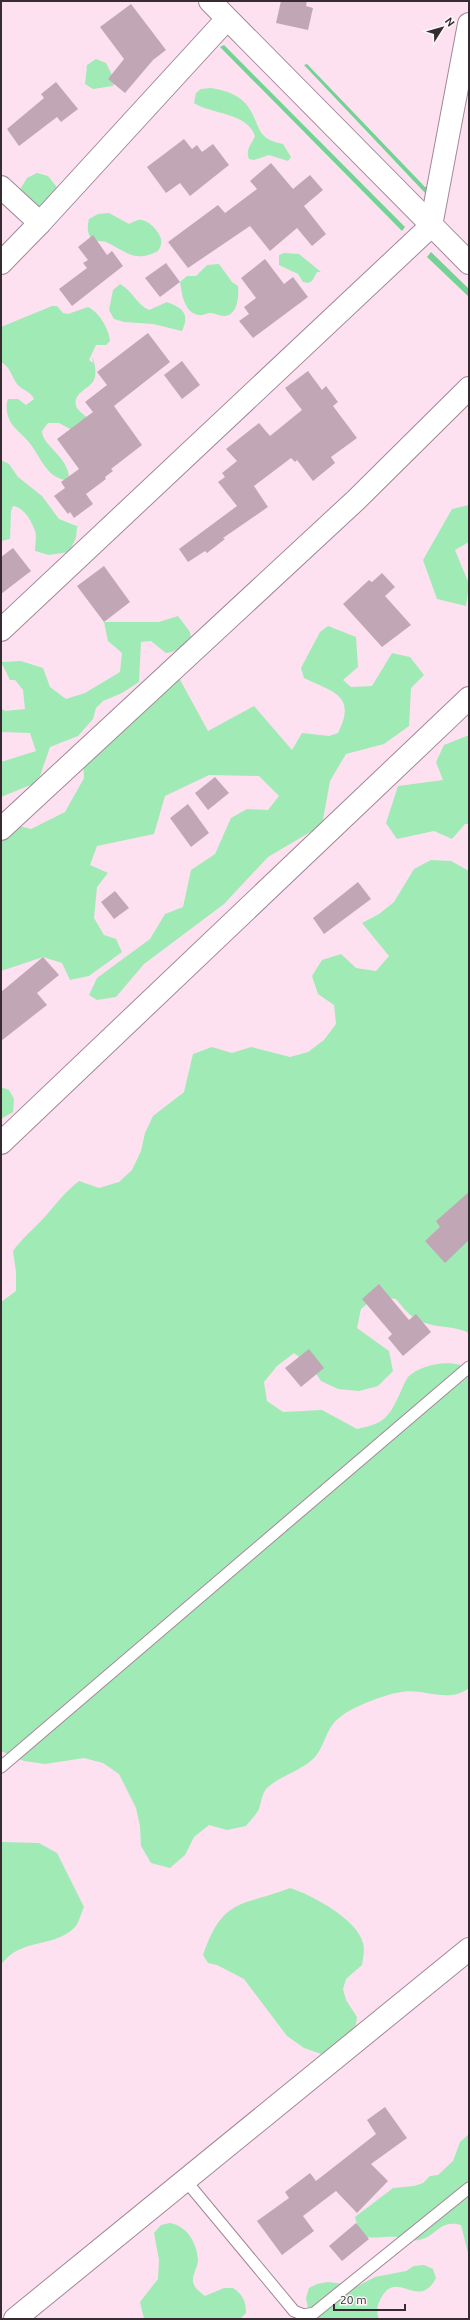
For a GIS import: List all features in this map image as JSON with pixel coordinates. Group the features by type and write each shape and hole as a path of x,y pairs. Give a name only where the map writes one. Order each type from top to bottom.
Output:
{"street":[{"path":"210,1 469,263"},
{"path":"1,263 40,223 227,19"},
{"path":"1,630 431,226 469,24"},
{"path":"1,187 40,223"},
{"path":"1,829 356,500 469,388"},
{"path":"1,1143 469,698"},
{"path":"14,2319 186,2181 469,1949"}],"lane":[{"path":"1,1767 469,1367"},
{"path":"186,2181 294,2311 304,2315 314,2313 469,2188"}],"shaded area":[{"path":"224,45 405,227 402,231 220,47"},
{"path":"96,59 106,63 115,81 113,86 93,89 85,84 87,65"},
{"path":"307,64 425,187 428,187 426,194 304,65"},
{"path":"211,88 222,90 237,96 246,103 260,131 268,139 283,144 291,157 288,161 269,155 254,160 249,159 248,149 255,136 251,128 237,118 201,107 194,103 196,93 201,89"},
{"path":"37,173 48,176 59,190 33,218 19,191 27,178"},
{"path":"109,213 129,224 138,220 149,223 161,239 161,244 158,251 143,256 137,256 126,253 106,242 92,240 88,230 89,219 98,214"},
{"path":"431,252 469,289 469,297 427,257"},
{"path":"284,253 299,254 321,272 317,272 312,281 308,283 303,282 298,274 279,265 279,255"},
{"path":"219,264 232,282 238,286 238,299 235,309 229,315 224,316 214,313 200,315 194,314 187,307 180,282 187,276 196,276 207,265"},
{"path":"120,284 149,310 167,302 181,309 185,316 182,331 153,324 124,322 114,319 109,310 113,290"},
{"path":"52,306 57,306 63,313 68,314 88,307 92,309 103,321 108,331 110,341 106,345 96,345 89,360 93,363 92,356 95,370 94,380 80,393 76,400 78,410 94,422 72,430 59,423 48,423 42,431 46,441 64,462 69,476 66,480 53,475 48,470 28,441 11,423 7,411 8,399 18,399 26,405 34,399 30,393 17,384 8,368 1,362 1,327"},
{"path":"1,460 9,464 18,477 42,496 59,519 79,527 77,527 76,538 69,552 49,555 35,551 36,533 32,523 21,509 13,506 11,511 10,539 1,541"},
{"path":"469,505 469,542 455,550 469,584 466,606 437,599 423,560 452,509"},
{"path":"178,616 190,632 191,638 177,650 166,653 151,641 141,642 139,682 122,693 103,701 96,708 93,719 78,736 50,747 40,776 33,784 1,797 1,762 36,751 30,733 1,732 1,708 5,711 25,709 23,690 15,680 10,680 1,662 21,661 43,668 50,687 66,699 85,693 120,672 122,653 108,641 104,622 159,622"},
{"path":"328,626 356,637 358,667 343,680 351,687 372,686 392,653 410,657 424,675 411,688 409,726 384,744 346,754 330,781 322,825 268,857 224,904 144,964 116,997 97,1000 89,995 97,978 150,939 165,914 183,907 191,870 215,854 231,818 247,809 268,810 279,796 259,776 209,775 165,796 154,834 97,846 90,865 108,873 97,887 94,918 104,935 116,939 122,952 89,976 70,980 62,963 43,957 1,971 1,827 11,824 31,829 65,812 84,778 83,758 178,676 208,731 254,706 292,750 302,733 329,736 338,733 345,710 343,703 339,696 333,692 304,678 301,668 320,632"},
{"path":"469,735 469,824 465,824 452,839 434,831 397,839 386,823 398,786 443,780 436,762 444,745"},
{"path":"431,860 451,861 469,871 469,1333 458,1329 421,1322 409,1314 396,1299 376,1296 361,1309 357,1328 389,1351 393,1371 378,1386 359,1391 338,1389 321,1381 310,1365 294,1353 277,1366 264,1382 267,1401 283,1412 322,1410 357,1429 367,1427 385,1418 393,1407 408,1377 414,1372 429,1366 446,1363 455,1364 469,1369 469,1688 461,1693 453,1695 410,1691 401,1692 374,1699 355,1708 338,1718 333,1724 320,1750 314,1758 303,1767 277,1780 266,1789 259,1809 246,1826 227,1830 209,1825 194,1837 185,1855 170,1868 151,1863 141,1846 140,1826 136,1808 119,1774 103,1763 84,1758 45,1764 24,1761 1,1751 1,1302 16,1291 16,1272 13,1251 62,1197 79,1181 99,1188 119,1182 132,1170 141,1151 145,1133 153,1116 184,1092 193,1054 212,1047 232,1053 251,1047 290,1057 308,1052 324,1040 336,1024 334,1005 318,994 312,976 322,960 341,954 356,968 376,971 389,956 362,923 379,914 394,902 414,869"},
{"path":"1,1087 9,1090 14,1099 13,1112 1,1119"},
{"path":"1,1842 39,1843 57,1853 84,1907 75,1927 67,1934 18,1950 9,1956 1,1965"},
{"path":"290,1888 321,1902 343,1917 359,1934 364,1946 362,1965 346,1979 343,1989 346,2000 357,2017 354,2037 324,2055 304,2048 287,2036 244,1979 217,1965 208,1963 203,1955 210,1936 226,1913 246,1902"},
{"path":"469,2134 469,2257 461,2225 448,2224 425,2238 416,2240 401,2237 374,2238 360,2235 355,2217 393,2188 414,2186 423,2183 430,2176 438,2175 453,2161 460,2142"},
{"path":"170,2223 186,2232 196,2247 198,2260 193,2282 196,2288 205,2296 224,2288 233,2288 242,2296 245,2305 246,2313 240,2319 144,2319 140,2302 158,2279 159,2260 154,2233 161,2225"},
{"path":"424,2265 433,2269 436,2278 428,2289 417,2292 396,2287 386,2291 377,2308 379,2319 310,2319 306,2298 309,2288 317,2284 328,2282 358,2286 375,2277 406,2271 414,2266"}],"building":[{"path":"281,1 307,1 306,6 313,8 308,30 276,23"},
{"path":"131,4 166,50 153,60 125,93 108,79 124,59 100,27"},
{"path":"56,82 78,109 61,122 57,117 19,146 7,129 44,98 41,94"},
{"path":"184,139 192,149 197,145 202,152 213,144 229,165 190,196 180,183 166,193 147,167"},
{"path":"271,163 293,189 310,175 323,190 304,206 326,234 312,246 297,228 270,251 250,226 188,268 168,242 218,205 225,213 257,189 250,181"},
{"path":"93,235 107,255 112,251 123,266 72,306 59,289 87,268 83,263 88,260 78,247"},
{"path":"265,259 284,284 293,277 308,297 253,338 239,321 249,314 244,307 256,298 241,278"},
{"path":"166,263 180,282 160,297 145,278"},
{"path":"148,333 170,362 114,406 142,445 111,469 113,471 105,477 106,479 86,494 93,504 74,518 70,512 68,514 54,496 65,488 61,482 79,469 57,439 93,412 85,402 107,385 97,372"},
{"path":"182,361 200,385 182,399 164,375"},
{"path":"308,371 322,390 326,386 338,402 333,406 357,438 331,457 335,463 313,481 297,460 295,462 291,458 254,486 268,507 223,538 225,539 207,553 205,551 188,562 179,549 237,506 218,482 225,477 222,473 237,461 226,449 259,423 270,436 302,410 285,388"},
{"path":"13,548 31,571 1,594 1,557"},
{"path":"104,566 130,602 104,622 77,586"},
{"path":"382,573 395,587 385,596 411,625 382,647 343,604 369,580 372,582"},
{"path":"215,777 229,793 208,810 195,793"},
{"path":"188,804 209,833 191,847 170,818"},
{"path":"358,882 371,899 324,934 313,918"},
{"path":"115,891 129,908 114,919 101,902"},
{"path":"43,957 59,975 37,993 47,1005 1,1041 1,992"},
{"path":"469,1192 469,1240 445,1263 425,1241 440,1227 436,1221"},
{"path":"379,1284 409,1320 416,1314 431,1332 403,1356 388,1338 392,1334 362,1299"},
{"path":"309,1349 324,1368 301,1387 285,1368"},
{"path":"385,2107 407,2138 371,2164 388,2181 357,2213 336,2191 303,2216 314,2231 282,2255 257,2221 289,2198 285,2192 310,2173 316,2181 376,2134 367,2120"},
{"path":"356,2223 369,2239 342,2261 329,2246"}]}
